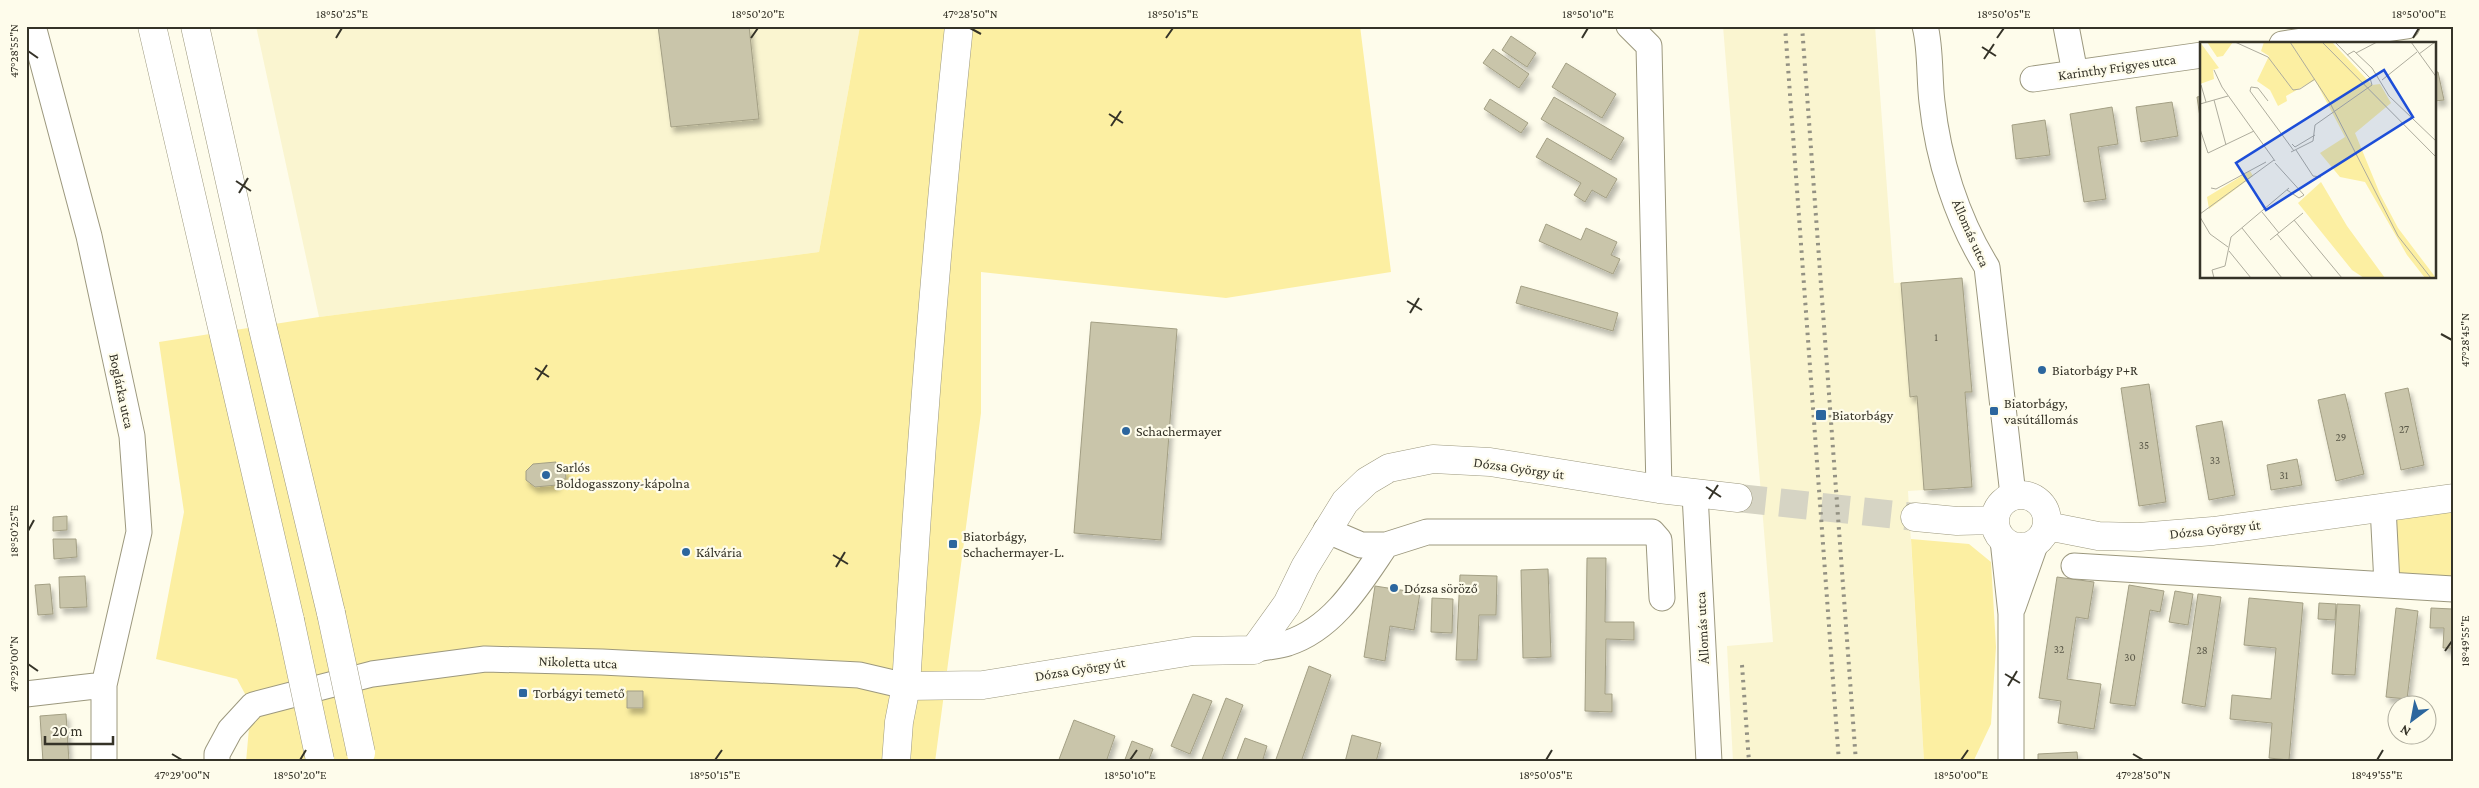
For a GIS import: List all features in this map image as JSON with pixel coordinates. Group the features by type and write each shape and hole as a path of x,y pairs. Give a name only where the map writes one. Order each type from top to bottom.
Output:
{"main road":[{"path":"152,26 290,620 320,761"},
{"path":"195,26 263,329 331,613 362,757"},
{"path":"896,762 899,722 906,686 944,165 959,26"},
{"name":"Dózsa György út","path":"906,686 983,685 1052,672 1192,651 1254,650 1287,604 1326,530 1344,502 1367,480 1389,468 1433,459 1490,462 1659,489 1738,498"},
{"path":"1999,530 1997,509 2013,495 2027,495 2039,501 2046,512 2041,534"},
{"name":"Dózsa György út","path":"1915,517 1957,521 1999,530 2013,545 2022,546 2041,534 2139,537 2213,531 2453,498"}],"street":[{"name":"Boglárka utca","path":"33,26 89,236 132,436 139,532 104,685 104,762"},
{"path":"1629,26 1649,46 1659,489"},
{"path":"2066,26 2075,73"},
{"path":"2296,42 2407,26"},
{"name":"Állomás utca","path":"1927,28 1932,105 1946,170 1968,232 1987,267 2013,495"},
{"name":"Karinthy Frigyes utca","path":"2033,79 2200,55"},
{"name":"Állomás utca","path":"1695,494 1709,762"},
{"path":"2383,507 2386,584"},
{"path":"1326,530 1362,545 1386,545 1427,532 1652,532 1659,540 1662,598"},
{"path":"1999,530 2011,614 2011,762"},
{"path":"2011,614 2041,534"},
{"path":"2137,570 2139,537"},
{"name":"Dózsa György út","path":"1254,650 1289,643 1320,627 1351,597 1386,545"},
{"path":"2074,566 2453,589"},
{"name":"Nikoletta utca","path":"217,762 217,754 230,730 253,705 372,674 486,659 602,662 859,675 906,686"},
{"path":"26,694 104,685"}],"shaded area":[{"path":"256,26 860,26 819,252 319,317"},
{"path":"860,26 1360,26 1391,272 1226,298 981,272 981,413 935,762 246,762 251,705 237,679 156,659 184,512 159,342 319,317 819,252"},
{"path":"1723,26 1875,26 1894,283 1962,278 1972,392 1965,393 1972,487 1908,491 1924,762 1733,762 1727,646 1773,642"},
{"path":"2453,498 2453,589 2387,584 2383,507"},
{"path":"1911,539 1969,544 1991,562 1996,647 1991,724 1973,762 1924,762"}],"building":[{"path":"658,26 749,26 759,119 671,127"},
{"path":"1511,36 1536,53 1527,67 1502,50"},
{"path":"1493,49 1529,74 1519,88 1483,63"},
{"path":"1566,63 1616,94 1602,118 1552,87"},
{"path":"2436,72 2438,72 2444,100 2436,101"},
{"path":"2200,96 2200,117 2197,97"},
{"path":"1554,97 1624,138 1611,160 1541,119"},
{"path":"1490,99 1528,123 1521,133 1484,109"},
{"path":"2172,102 2178,136 2141,142 2136,107"},
{"path":"2112,107 2118,144 2098,147 2106,199 2084,202 2070,114"},
{"path":"2045,120 2050,155 2016,159 2012,125"},
{"path":"1547,138 1617,179 1606,198 1592,190 1585,202 1574,195 1581,183 1536,157"},
{"path":"1546,224 1581,240 1586,228 1617,242 1611,255 1620,259 1613,274 1539,241"},
{"path":"1962,278 1972,392 1965,392 1972,487 1924,490 1917,396 1910,397 1901,283"},
{"path":"1521,286 1618,313 1613,331 1516,303"},
{"name":"Schachermayer","path":"1091,322 1177,329 1161,540 1074,533"},
{"path":"2149,384 2166,502 2139,506 2121,388"},
{"path":"2408,388 2424,465 2401,470 2385,393"},
{"path":"2345,394 2364,474 2336,481 2318,400"},
{"path":"2222,421 2235,495 2209,500 2196,426"},
{"path":"2297,459 2302,485 2271,490 2267,465"},
{"name":"Sarlós Boldogasszony-kápolna","path":"556,462 556,468 565,468 566,479 556,479 557,485 535,487 526,480 526,471 533,464"},
{"path":"67,516 67,530 53,531 53,517"},
{"path":"53,539 76,539 77,557 54,559"},
{"path":"1587,558 1606,558 1605,622 1634,622 1634,640 1606,639 1605,694 1612,694 1612,712 1585,711"},
{"path":"1548,569 1551,657 1523,658 1521,570"},
{"path":"1460,575 1497,576 1496,615 1479,615 1477,660 1456,660"},
{"path":"85,576 87,607 60,608 59,577"},
{"path":"2057,577 2094,582 2088,619 2076,617 2067,679 2101,684 2094,729 2058,723 2061,701 2039,698"},
{"path":"50,584 53,614 38,615 35,585"},
{"path":"2129,585 2164,591 2160,612 2150,610 2135,706 2110,703"},
{"path":"1375,586 1420,593 1414,630 1390,626 1385,661 1364,657"},
{"path":"2175,591 2193,594 2188,625 2169,622"},
{"path":"2198,594 2221,597 2205,707 2182,703"},
{"path":"1432,598 1453,599 1452,633 1431,632"},
{"path":"2249,598 2303,603 2289,760 2269,758 2272,723 2230,719 2232,695 2271,699 2276,648 2244,645"},
{"path":"2319,603 2336,604 2335,620 2318,619"},
{"path":"2337,604 2360,605 2355,675 2332,674"},
{"path":"2396,608 2418,611 2407,696 2386,696"},
{"path":"2431,608 2453,609 2453,648 2443,648 2444,628 2430,628"},
{"path":"1309,666 1331,675 1301,762 1275,762"},
{"path":"627,691 643,691 643,708 627,708"},
{"path":"1193,694 1212,701 1190,754 1171,746"},
{"path":"1226,698 1243,705 1221,762 1201,762"},
{"path":"66,714 69,762 43,762 40,716"},
{"path":"1074,720 1115,736 1106,762 1058,762"},
{"path":"1352,735 1381,743 1376,762 1345,762"},
{"path":"1245,738 1267,746 1263,759 1270,762 1236,762"},
{"path":"1132,741 1153,749 1148,762 1124,762"},
{"path":"2077,752 2078,762 2038,762 2038,754"}],"tunnel":[{"path":"1738,498 1915,517"}],"railway":[{"path":"1785,26 1839,762"},
{"path":"1802,26 1856,762"},
{"path":"1742,665 1749,762"}],"place":[{"name":"Biatorbágy P+R","path":"2042,370"},
{"name":"Biatorbágy, vasútállomás","path":"1994,411"},
{"name":"Biatorbágy","path":"1821,415"},
{"name":"Schachermayer","path":"1126,431"},
{"name":"Sarlós Boldogasszony-kápolna","path":"546,475"},
{"name":"Biatorbágy, Schachermayer-L.","path":"953,544"},
{"name":"Kálvária","path":"686,552"},
{"name":"Dózsa söröző","path":"1394,588"},
{"name":"Torbágyi temető","path":"523,693"}]}
